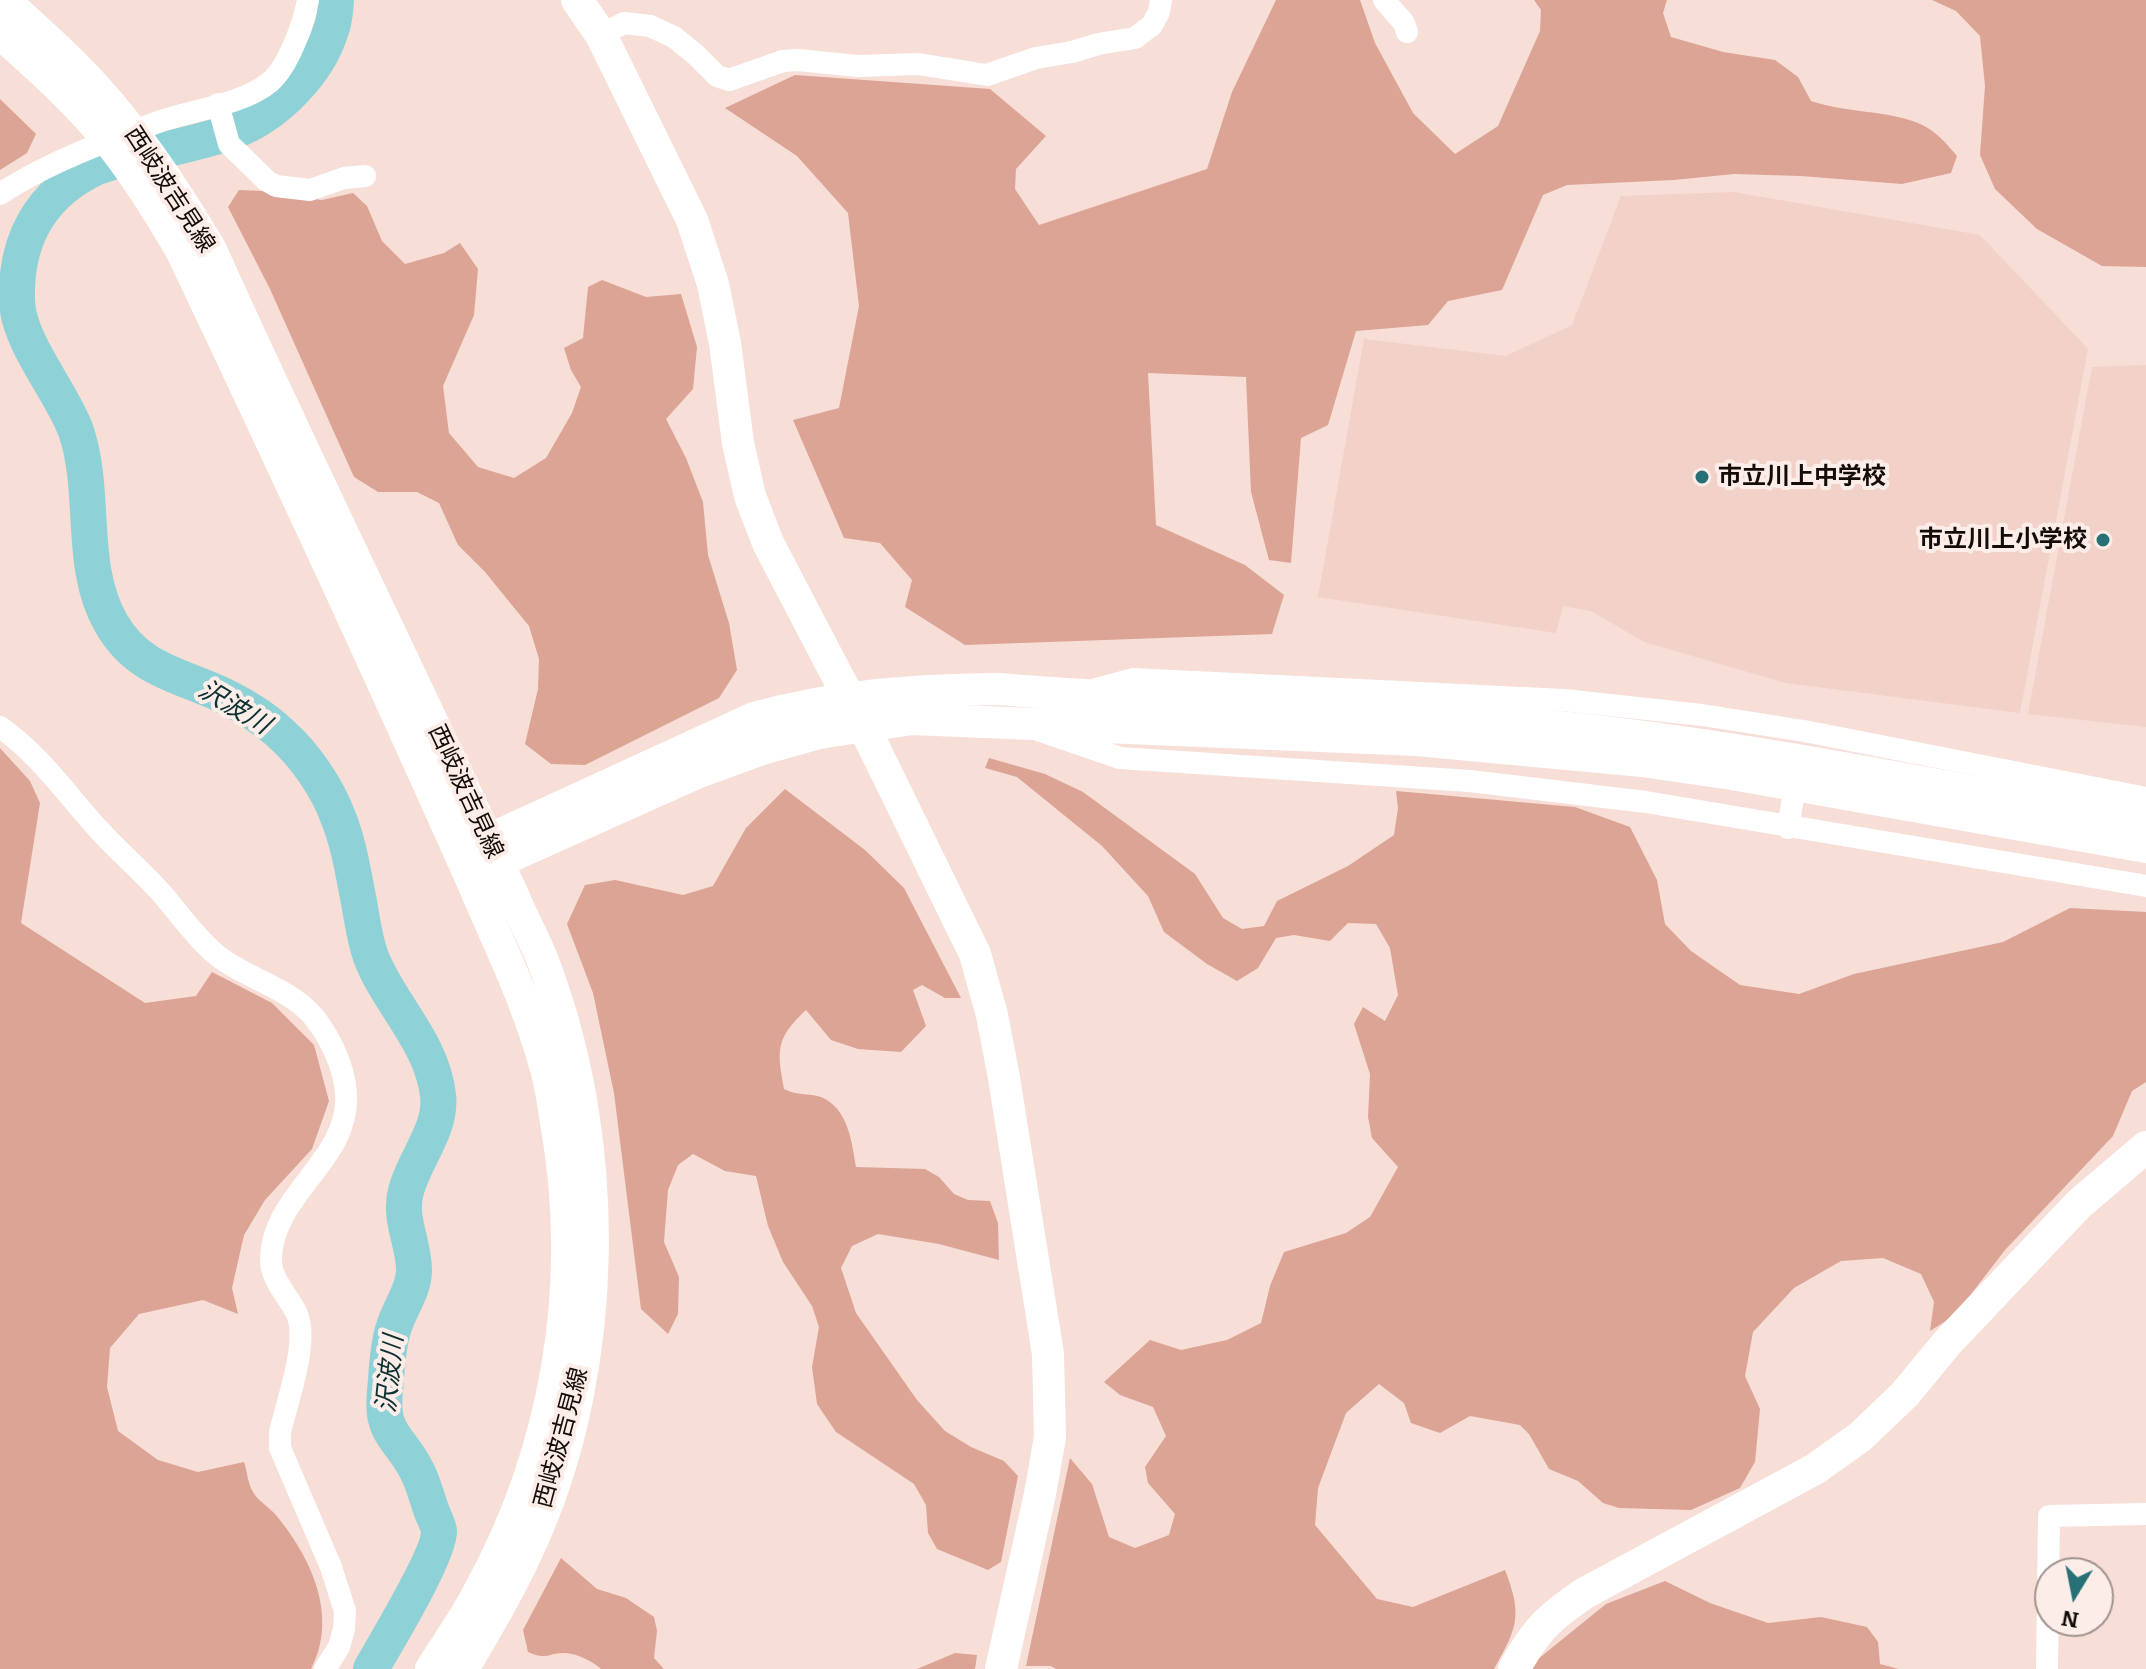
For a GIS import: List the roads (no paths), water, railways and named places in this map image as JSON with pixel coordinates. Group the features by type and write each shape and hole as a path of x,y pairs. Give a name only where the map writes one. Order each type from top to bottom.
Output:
{"street":[{"name":"西岐波吉見線","path":"4,0 77,68 114,128 163,194 211,250 493,851 547,972 573,1060 592,1188 591,1303 580,1383 559,1469 535,1534 463,1669"},
{"path":"0,194 22,179 80,154 161,122 219,109 271,82 289,55 308,0"},
{"path":"577,0 601,35 692,220 713,284 725,343 738,443 750,496 768,543 856,711 975,954 992,1015 1048,1354 1050,1437 1001,1669"},
{"path":"601,35 624,23 650,26 674,37 717,76 729,80 783,61 798,60 858,66 918,64 987,75 1036,58 1135,38 1152,25 1161,0"},
{"path":"1384,0 1404,23 1407,32"},
{"name":"西岐波吉見線","path":"0,33 114,128"},
{"path":"219,109 229,144 276,186 310,190 344,178 365,176"},
{"name":"西岐波吉見線","path":"163,194 180,248 465,865 515,980 547,1070 563,1164 569,1245 565,1320 543,1435 527,1485 476,1597 431,1669"},
{"path":"1075,695 1133,679 1564,700 1702,715 1804,731 2146,798"},
{"path":"856,711 903,690 999,689 1476,719 1706,745 2146,823"},
{"path":"465,865 754,718 796,707 912,719 1417,740 1642,761 2146,847"},
{"path":"1017,723 1120,758 1470,781 1646,802 2146,886"},
{"path":"0,727 42,762 101,833 152,883 212,951 290,996 312,1015 327,1036 342,1071 346,1095 341,1131 294,1197 276,1231 271,1263 298,1316 302,1335 280,1432 280,1448 331,1567 345,1611 339,1647 325,1669"},
{"path":"1788,828 1804,731"},
{"path":"1514,1669 1529,1642 1552,1615 1585,1593 1815,1469 1860,1437 1905,1394 1947,1343 2079,1204 2146,1147"},
{"path":"2047,1669 2049,1516 2146,1514"}],"waterway":[{"name":"沢波川","path":"336,0 332,27 316,62 293,91 265,115 222,135 100,166 59,191 26,239 17,301 19,317 32,350 76,431 86,479 95,578 111,623 121,638 145,660 252,711 289,741 314,772 328,794 345,836 371,957 419,1040 434,1076 438,1095 436,1120 410,1179 404,1201 414,1272 391,1337 384,1406 389,1427 422,1482 439,1531 422,1578 371,1669"}],"place":[{"name":"市立川上中学校","path":"1702,477"},
{"name":"市立川上小学校","path":"2103,540"}]}
